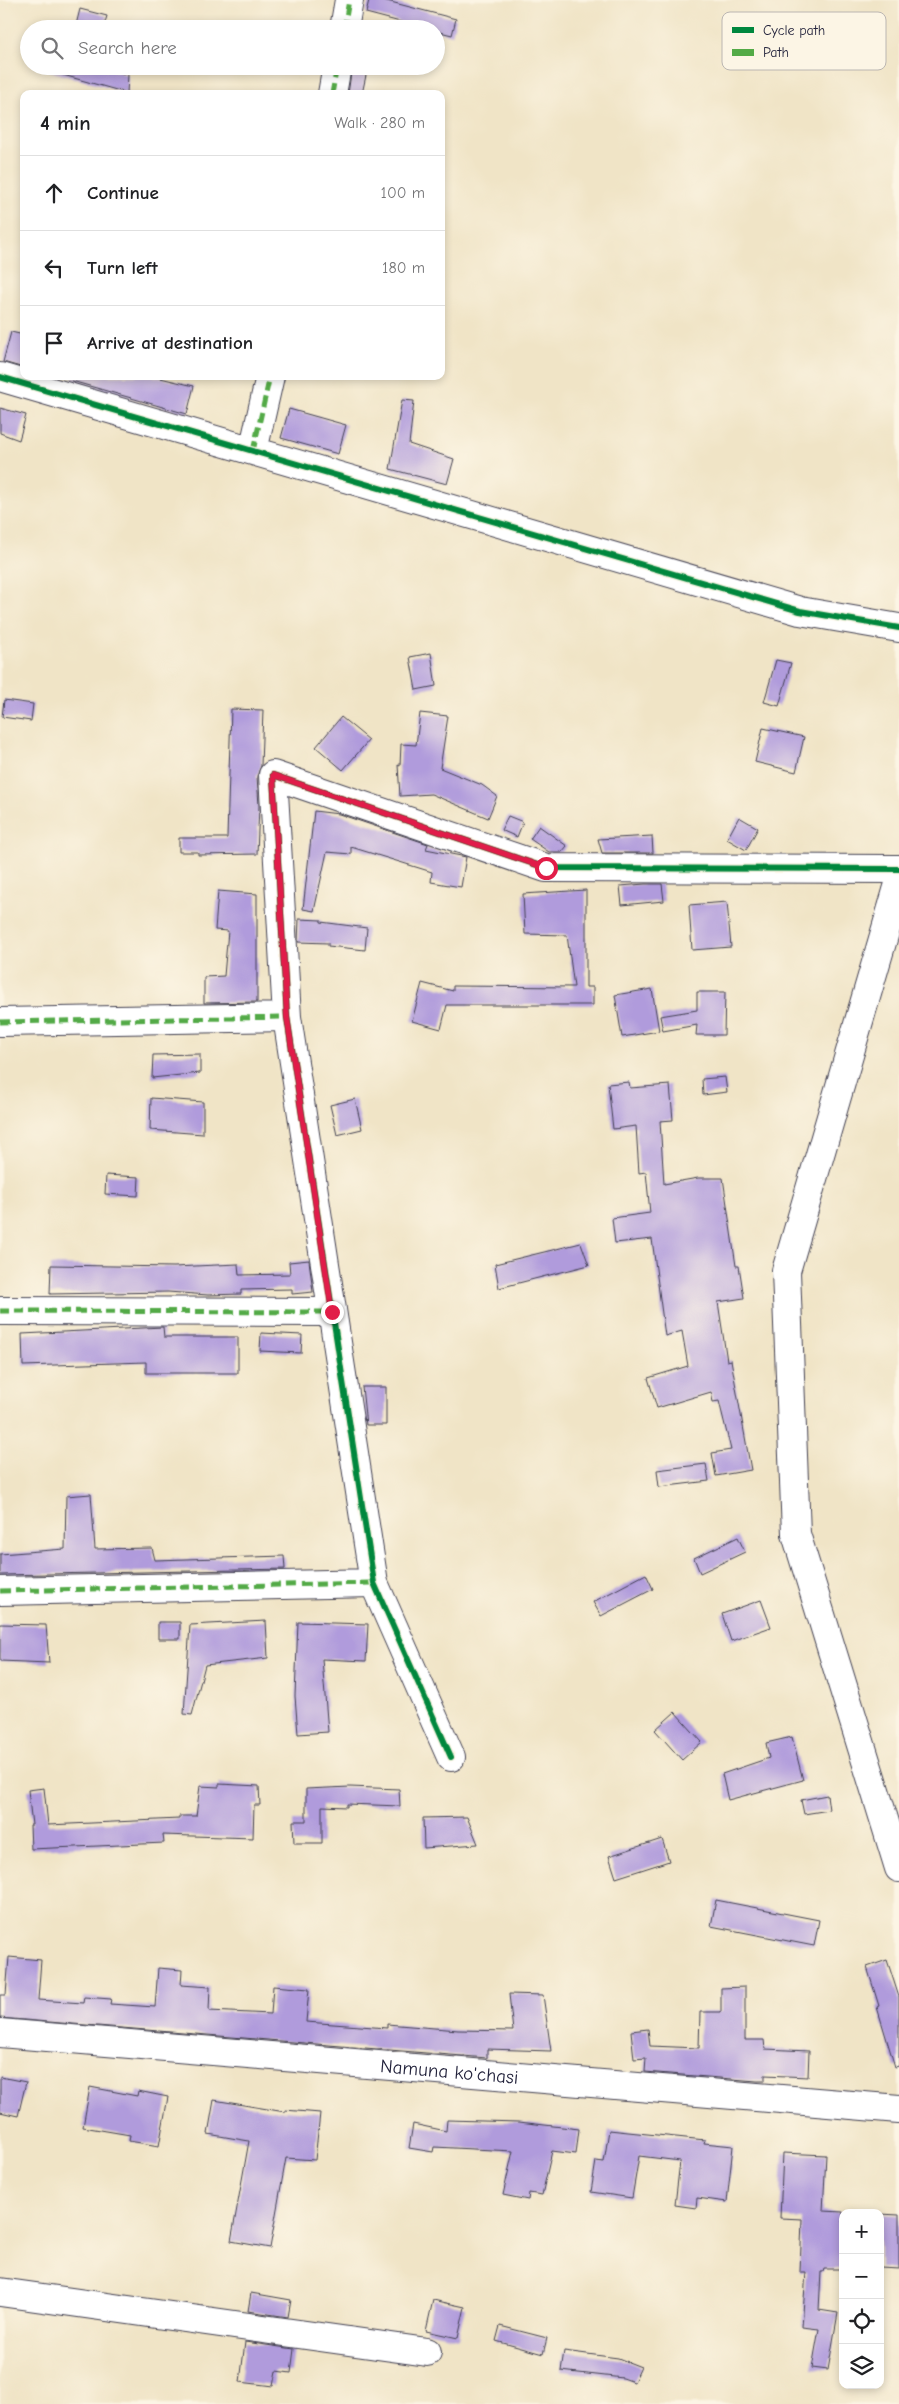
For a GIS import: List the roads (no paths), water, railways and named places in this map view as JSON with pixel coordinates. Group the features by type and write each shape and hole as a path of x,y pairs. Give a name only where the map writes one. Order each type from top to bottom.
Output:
{"street":[{"path":"346,20 349,0"},
{"path":"333,90 335,75"},
{"path":"0,377 800,611 899,628"},
{"path":"253,451 269,380"},
{"path":"451,1757 374,1583 287,1017 273,775 546,868 899,870"},
{"path":"899,884 786,1271 796,1534 899,1868"},
{"path":"0,1022 287,1017"},
{"path":"0,1311 332,1312"},
{"path":"0,1591 374,1583"},
{"name":"Namuna ko'chasi","path":"0,2034 899,2109"},
{"path":"0,2292 427,2352"}]}
